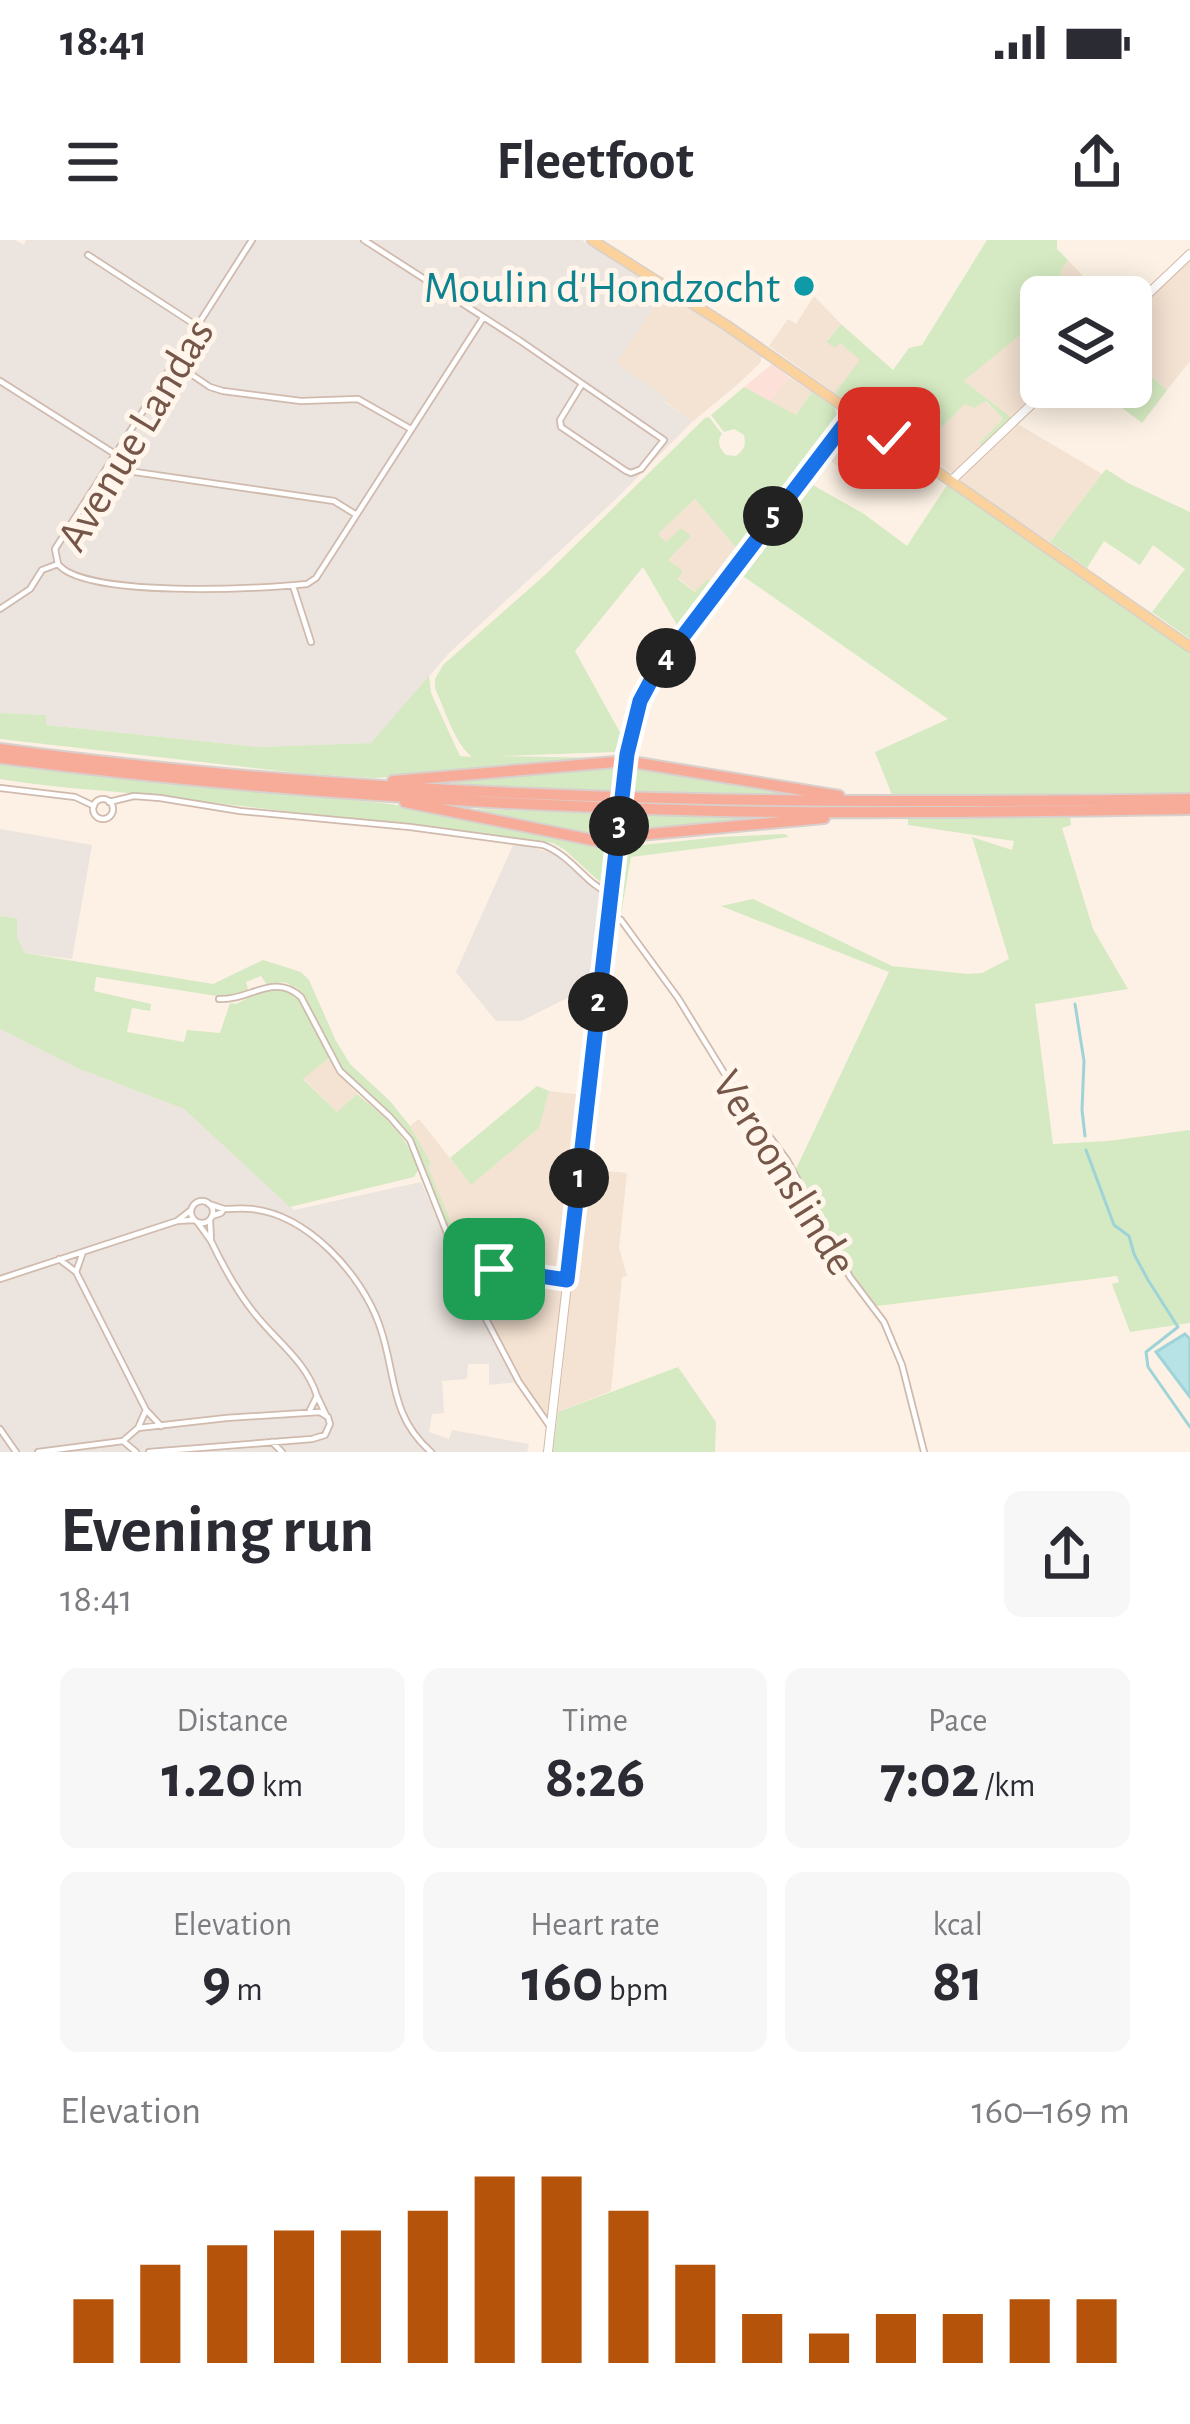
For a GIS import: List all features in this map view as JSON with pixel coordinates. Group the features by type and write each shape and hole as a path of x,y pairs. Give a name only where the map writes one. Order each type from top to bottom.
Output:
{"highway":[{"path":"0,749 337,786 865,803 1190,799"},
{"path":"0,758 581,806 845,812 1190,808"},
{"path":"337,786 626,764 865,803"},
{"path":"337,786 438,808 618,837 826,818 845,812"}],"main road":[{"path":"592,240 769,355 1190,647"},
{"path":"1152,290 1190,254"},
{"path":"951,481 1028,408"},
{"path":"548,1452 629,738 655,673 853,413"}],"street":[{"name":"Avenue Landas","path":"0,609 22,596 42,570 58,564 55,549 252,240"},
{"path":"364,240 373,243 483,318 582,384 664,440 641,469 626,471 561,427 560,420 582,384"},
{"path":"88,255 196,326"},
{"path":"58,564 71,576 124,586 307,584 316,578 483,318"},
{"path":"173,362 223,391 301,401 358,399 410,429"},
{"path":"0,381 136,472 334,502 355,514"},
{"path":"293,586 311,642"},
{"path":"0,788 75,797 94,806"},
{"path":"94,806 101,800 160,798 543,845 557,850 610,894"},
{"path":"94,806 97,818 106,819 113,810 109,802"},
{"name":"Veroonslinde","path":"608,913 621,920 678,998 734,1089 787,1160 850,1277 884,1322 902,1365 924,1452"},
{"path":"219,999 235,999 273,985 292,989 301,997 340,1071 410,1140 466,1281 519,1382 550,1428"},
{"path":"177,1221 199,1202 224,1209 253,1209 286,1220 326,1246 366,1296 380,1327 399,1409 412,1433 431,1452"},
{"path":"209,1204 211,1240"},
{"path":"0,1279 177,1221 211,1218 224,1209"},
{"path":"149,1452 296,1440 325,1435 330,1426 309,1376 241,1295 191,1210"},
{"path":"76,1272 84,1252"},
{"path":"467,1267 467,1256 494,1269 567,1280"},
{"path":"58,1259 76,1272 146,1410 161,1426"},
{"path":"308,1413 317,1396"},
{"path":"38,1452 123,1441 138,1427 146,1410"},
{"path":"138,1427 326,1415"},
{"path":"0,1429 16,1452"},
{"path":"272,1442 285,1452 296,1440"},
{"path":"123,1441 136,1452"}],"shaded area":[{"path":"0,240 24,245 26,240 582,240 664,292 616,363 667,398 665,402 692,422 448,654 372,743 258,747 46,725 45,715 0,713"},
{"path":"1068,260 1083,276 1063,276 1060,273"},
{"path":"1190,260 1190,361 1167,390 1152,377 1152,296"},
{"path":"664,292 761,355 761,362 692,422 616,363"},
{"path":"814,296 841,324 827,340 839,342 861,360 835,393 769,346 788,319 796,324"},
{"path":"1020,335 1023,408 1012,418 964,381"},
{"path":"772,364 789,377 769,401 744,387"},
{"path":"789,377 812,392 796,415 769,401"},
{"path":"985,401 1003,419 954,475 927,455 938,431 966,403"},
{"path":"856,423 885,442 858,480 828,459"},
{"path":"1016,423 1102,474 1050,542 958,480"},
{"path":"695,499 738,550 714,583 707,579 696,592 678,578 683,572 667,560 690,535 666,542 658,534"},
{"path":"0,829 92,845 72,959 25,953 17,937 17,918 0,916"},
{"path":"514,843 556,854 605,898 593,985 521,1021 496,1021 456,972"},
{"path":"0,1029 77,1068 184,1109 294,1210 421,1182 476,1308 518,1382 489,1385 489,1364 468,1364 467,1379 442,1381 444,1413 432,1414 429,1432 449,1439 452,1430 529,1444 527,1452 0,1452"},
{"path":"329,1058 357,1094 337,1112 303,1078"},
{"path":"549,1091 584,1095 549,1419 514,1366 466,1276 472,1274 434,1185 427,1166 431,1163 410,1126 419,1119 471,1185 539,1128"},
{"path":"584,1169 627,1173 619,1248 627,1276 622,1277 611,1391 558,1412"}],"green space":[{"path":"987,240 1057,240 1057,249 1068,260 1063,276 1020,276 1020,335 964,381 1012,418 981,447 979,443 1003,419 986,401 974,408 965,404 938,431 927,455 835,393 860,360 840,343 835,348 826,342 841,324 893,370 909,348 922,345"},
{"path":"1152,377 1167,390 1142,423 1122,408 1152,408"},
{"path":"744,387 796,415 812,392 835,408 837,418 738,550 695,499 658,534 666,542 681,528 691,536 668,560 683,571 678,579 695,592 707,579 714,583 680,630 643,567 575,651 622,736 615,752 499,756 608,761 375,778 0,739 0,713 46,715 46,725 258,747 371,743 429,676 431,693 460,756 472,757 455,734 435,688 443,665 546,574 705,418 722,434 719,440 726,455 736,456 744,447 744,435 734,429 724,432 711,415"},
{"path":"1106,469 1190,512 1190,639 1152,612 1185,569 1153,545 1140,565 1104,541 1087,568 1050,542"},
{"path":"811,484 907,546 947,485 1190,653 1190,793 892,795 875,752 948,719 740,574"},
{"path":"0,764 391,804 605,846 608,873 602,884 553,843 20,782 0,779"},
{"path":"618,766 615,793 454,784 455,780"},
{"path":"635,768 779,791 779,796 633,792"},
{"path":"478,809 613,814 609,840 475,813"},
{"path":"628,815 754,817 754,821 632,833 626,829"},
{"path":"1070,817 1071,825 1062,828 1093,929 1128,989 1035,1004 1053,1144 1190,1130 1190,1323 1130,1332 1112,1284 1119,1282 1117,1276 877,1306 855,1279 796,1169 889,972 721,906 753,899 892,966 982,973 1009,959 972,837 1012,850 1014,841 908,825 908,819"},
{"path":"789,837 631,857 621,914 616,909 623,847"},
{"path":"0,916 17,918 17,937 25,953 213,984 263,960 301,972 350,1064 390,1101 431,1163 428,1167 472,1274 466,1276 405,1131 348,1080 297,988 284,982 267,985 261,976 246,982 249,993 235,998 96,977 94,991 151,1004 150,1011 132,1008 127,1032 184,1042 187,1030 220,1033 230,1003 272,989 293,994 309,1013 329,1058 303,1079 337,1112 357,1094 377,1111 407,1146 418,1170 414,1177 290,1207 184,1109 77,1068 0,1029"},
{"path":"537,1086 549,1091 539,1128 471,1185 450,1158"},
{"path":"678,1367 716,1422 715,1452 553,1452 558,1412"}],"water":[{"path":"1185,1334 1190,1339 1190,1397 1156,1352"}],"waterway":[{"path":"1075,1004 1084,1061 1085,1136"},
{"path":"1086,1150 1114,1225 1129,1236 1134,1254 1178,1327 1146,1352 1148,1367 1190,1427"}],"place":[{"name":"Moulin d'Hondzocht","path":"804,286"}],"route":[{"path":"494,1269 567,1280 629,738 640,701 655,673 853,413 889,438"}]}
